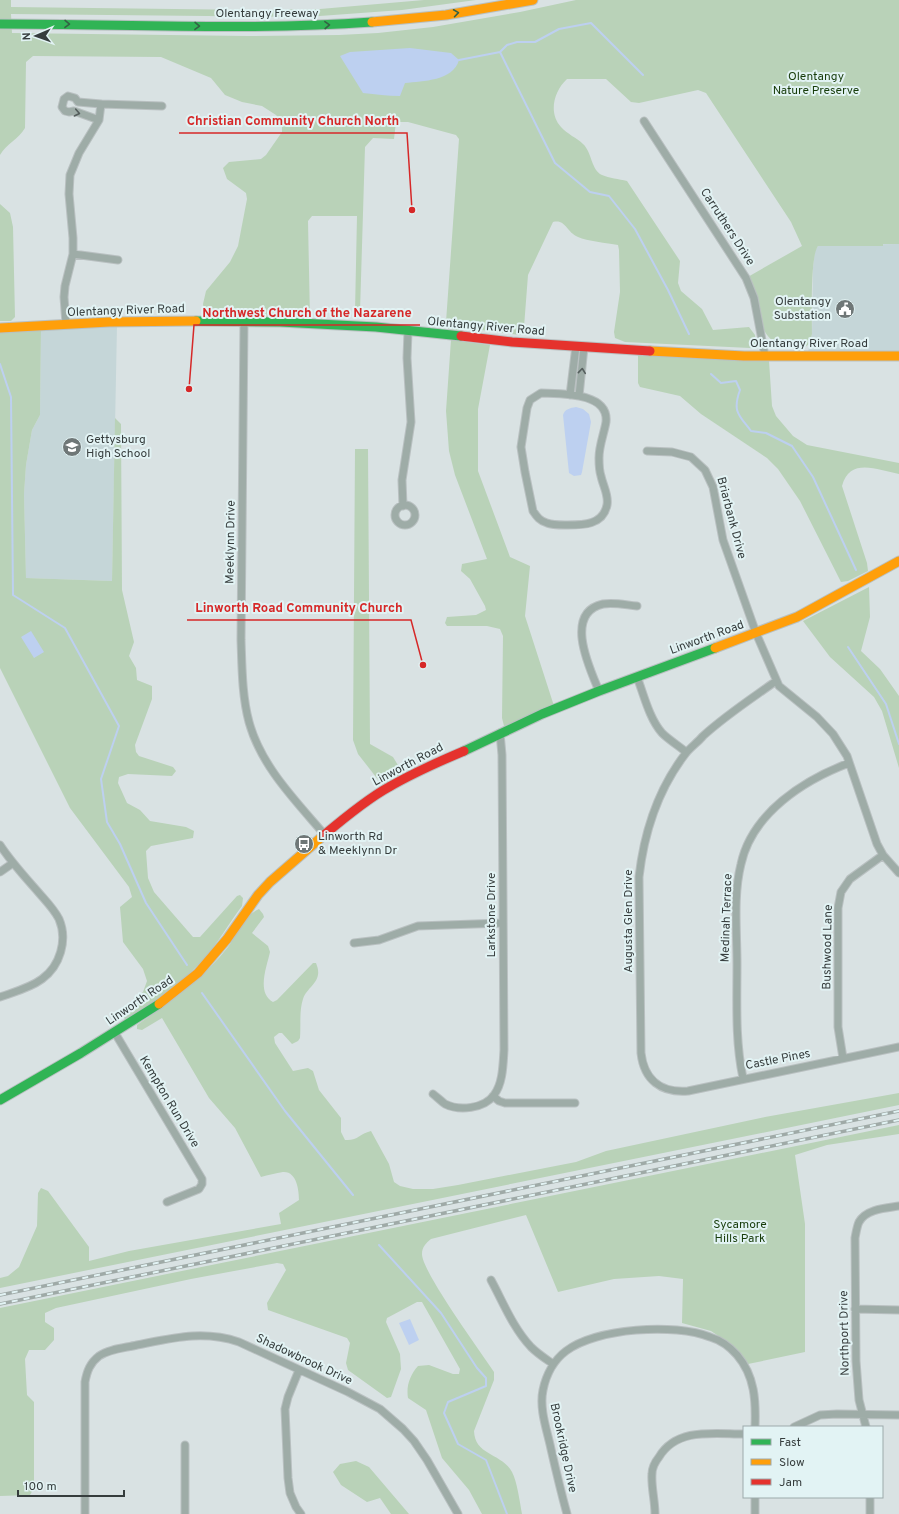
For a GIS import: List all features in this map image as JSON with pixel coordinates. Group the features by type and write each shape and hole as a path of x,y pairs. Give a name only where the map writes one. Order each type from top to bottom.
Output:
{"main road":[{"name":"Olentangy Freeway","path":"0,24 269,27 331,25 405,20 482,10 533,0"},
{"name":"Olentangy River Road","path":"0,328 109,322 244,322 347,326 512,342 660,352 765,356 899,356"},
{"name":"Linworth Road","path":"1,1098 115,1033 163,1002 198,973 226,939 258,895 270,882 324,834 387,788 500,733 599,691 797,617 899,561"}],"street":[{"path":"99,120 74,111 65,111 62,107 64,99 68,96 75,98 78,102 162,106"},
{"path":"66,324 64,297 65,286 73,254 69,194 70,174 79,153 99,120 101,104"},
{"name":"Carruthers Drive","path":"644,121 746,278 754,298 765,356"},
{"path":"73,254 118,260"},
{"name":"Meeklynn Drive","path":"244,322 241,640 243,690 249,722 260,750 270,768 324,834"},
{"path":"403,506 402,480 411,422 407,358 408,331"},
{"path":"570,395 580,347"},
{"path":"579,396 580,347"},
{"path":"541,393 579,396 595,401 603,409 605,414 606,420 599,457 600,475 606,492 607,505 602,517 593,523 548,524 537,517 533,511 522,459 521,447 527,408 530,400 541,393"},
{"name":"Briarbank Drive","path":"647,451 672,452 691,457 705,470 713,487 723,540 756,633 776,681 783,691 817,717 842,746 872,832 883,855 899,873"},
{"path":"599,691 583,649 582,636 585,616 590,610 602,604 637,606"},
{"path":"637,677 653,719 658,727 664,734 686,752"},
{"name":"Augusta Glen Drive","path":"662,1087 651,1079 646,1073 642,1060 639,877 647,834 658,799 686,752 722,719 776,681"},
{"name":"Larkstone Drive","path":"493,1096 502,1074 504,1050 502,755 500,733"},
{"name":"Medinah Terrace","path":"743,1078 738,1053 737,998 737,899 741,863 747,846 756,830 769,813 784,799 826,772 849,763"},
{"path":"0,845 52,909 59,920 63,941 59,958 49,973 34,984 0,997"},
{"name":"Bushwood Lane","path":"843,1058 838,1027 838,908 841,892 850,879 883,855"},
{"path":"0,872 13,862"},
{"path":"354,943 379,940 418,926 503,923"},
{"name":"Kempton Run Drive","path":"115,1033 202,1180 202,1184 199,1189 167,1202"},
{"name":"Castle Pines","path":"662,1087 674,1091 688,1091 743,1078 899,1047"},
{"path":"433,1094 445,1103 467,1108 485,1102 493,1096 499,1101 506,1103 575,1103"},
{"name":"Northport Drive","path":"866,1426 860,1400 856,1361 855,1238 858,1223 863,1216 877,1210 899,1206"},
{"path":"491,1280 524,1338 532,1347 554,1364 567,1350 576,1345 611,1333 660,1329 710,1336 725,1344 736,1355 749,1375 754,1393 755,1426"},
{"path":"855,1309 899,1310"},
{"name":"Shadowbrook Drive","path":"85,1514 85,1382 86,1372 91,1364 100,1356 111,1350 177,1337 208,1336 224,1337 239,1342 348,1392 380,1409 414,1441 427,1460 458,1514"},
{"name":"Brookridge Drive","path":"554,1364 543,1390 542,1408 567,1514"},
{"path":"299,1370 288,1397 285,1409 290,1493 301,1514"},
{"path":"796,1426 820,1415 899,1415"},
{"path":"655,1514 652,1473 657,1458 665,1448 677,1440 690,1435 743,1434"},
{"path":"185,1445 185,1514"},
{"path":"755,1498 755,1514"},
{"path":"870,1498 870,1514"}],"shaded area":[{"path":"899,244 899,356 808,355 812,334 813,268 815,250 819,245"},
{"name":"Gettysburg High School","path":"117,325 112,581 26,578 24,494 26,465 32,430 40,415 41,329"}],"green space":[{"name":"Olentangy Nature Preserve","path":"0,0 11,0 11,7 260,10 320,9 424,0 476,0 402,10 306,17 11,14 12,33 247,36 339,35 378,33 433,27 520,12 576,0 899,0 899,244 883,244 883,246 818,246 815,252 813,274 812,334 810,342 805,347 777,343 765,332 761,324 753,304 746,278 802,246 791,222 706,93 698,90 639,103 631,102 606,79 567,79 562,84 554,102 555,115 561,127 586,147 598,173 627,181 680,261 678,283 681,291 702,309 713,330 749,327 755,335 756,347 750,348 625,342 615,338 614,332 620,292 618,245 578,237 561,222 553,222 528,275 524,327 520,335 467,328 460,330 448,329 446,322 459,139 456,135 408,122 396,122 394,139 373,138 365,147 360,312 355,312 357,216 312,216 308,221 310,319 205,316 203,304 206,291 230,262 238,246 247,199 246,193 227,179 223,168 229,162 261,159 266,155 282,132 282,122 276,115 262,106 242,102 225,95 211,78 161,57 33,56 26,62 25,128 0,155"},
{"path":"0,204 10,213 13,227 15,317 11,321 0,321"},
{"path":"41,329 40,415 32,430 26,465 24,494 26,578 112,581 115,418 121,424 122,590 134,642 129,656 136,668 137,680 152,686 152,699 135,745 136,752 139,756 173,767 176,771 172,776 128,774 119,777 118,783 127,803 140,810 150,821 186,827 194,831 193,838 151,846 146,851 148,878 154,892 193,937 200,937 237,896 240,895 243,898 242,906 204,959 167,993 126,1021 121,1013 143,992 147,981 143,969 123,942 120,907 132,897 129,887 70,808 0,668 0,331"},
{"path":"451,340 490,345 478,409 478,471 510,557 530,566 525,616 554,706 504,726 502,718 503,636 500,629 487,626 447,626 445,623 447,617 476,615 486,610 470,579 461,571 462,564 487,559 455,475 449,451 446,411"},
{"path":"638,355 769,361 772,406 776,416 793,436 807,445 899,463 899,474 873,468 858,468 851,471 846,477 842,486 867,563 868,571 848,581 841,582 800,501 778,469 767,458 701,414 680,396 640,387 638,383"},
{"path":"355,449 368,449 370,744 393,757 404,775 383,786 358,754 353,740"},
{"path":"869,587 870,617 861,651 880,669 899,696 899,768 882,711 874,697 830,657 803,621"},
{"path":"259,909 264,917 252,933 268,946 270,952 264,979 265,992 268,998 273,1002 277,1000 313,963 316,963 318,969 317,979 305,994 303,999 300,1038 292,1044 282,1033 279,1033 274,1037 275,1043 293,1071 308,1068 313,1071 319,1090 341,1118 341,1132 345,1140 356,1138 371,1131 389,1164 394,1182 400,1186 413,1189 433,1189 458,1185 576,1162 606,1151 765,1117 899,1093 899,1105 0,1288 0,1278 8,1276 19,1267 37,1226 38,1193 41,1188 48,1191 89,1247 89,1261 129,1251 281,1224 279,1213 299,1200 296,1182 288,1173 283,1172 261,1177 235,1128 209,1098 162,1018 142,1030 137,1029 137,1025 174,999 197,980 228,947 245,920"},
{"name":"Sycamore Hills Park","path":"899,1125 899,1134 827,1145 795,1155 805,1224 805,1352 748,1364 732,1345 711,1331 682,1323 683,1279 659,1276 614,1279 558,1292 526,1215 431,1239 427,1242 422,1254 431,1277 494,1372 494,1380 474,1431 479,1445 484,1450 502,1461 512,1472 517,1486 522,1514 482,1514 469,1490 442,1458 426,1410 408,1398 409,1381 418,1366 429,1365 453,1374 459,1374 460,1369 422,1302 417,1302 387,1318 386,1322 400,1354 401,1369 391,1397 387,1398 348,1370 346,1363 350,1343 347,1338 268,1310 267,1303 286,1270 283,1264 277,1263 191,1279 56,1308 45,1313 45,1322 54,1328 54,1340 45,1350 29,1350 25,1359 27,1395 34,1402 34,1488 30,1495 0,1496 0,1308"},
{"path":"356,1461 369,1467 409,1514 391,1514 380,1498 367,1502 341,1485 333,1472 340,1464"}],"water":[{"path":"410,48 451,53 459,60 456,67 444,76 436,79 405,83 400,96 395,96 363,93 340,56 350,52"},
{"path":"576,407 583,409 589,414 591,422 582,472 581,475 574,476 569,473 563,415 566,410"},
{"path":"31,631 44,652 34,658 21,637"},
{"path":"410,1319 419,1340 409,1345 399,1323"}],"waterway":[{"path":"459,60 500,52 507,45 517,42 535,42 559,29 591,23 643,75"},
{"path":"500,52 555,163 590,192 609,196 635,229 668,290 689,334"},
{"path":"0,364 11,397 13,595 65,628 119,726 101,779 107,822 120,844 146,903 187,965"},
{"path":"711,374 721,383 736,381 740,390 737,403 738,413 751,431 766,433 792,446 813,477 856,570"},
{"path":"848,647 886,704 899,744"},
{"path":"202,993 285,1111 353,1195"},
{"path":"379,1245 441,1313 477,1368 486,1378 486,1386 448,1402 444,1413 458,1444 486,1460 507,1514"}],"railway":[{"path":"0,1295 899,1111"},
{"path":"0,1304 899,1120"}],"traffic: fast":[{"path":"0,24 233,27 326,25 372,22"},
{"path":"196,321 280,322 376,327 461,336"},
{"path":"464,751 542,714 715,648"},
{"path":"0,1100 81,1053 159,1004"}],"traffic: slow":[{"path":"372,22 446,15 533,0"},
{"path":"0,328 109,322 196,321"},
{"path":"650,351 744,356 899,356"},
{"path":"715,648 797,617 899,561"},
{"path":"159,1004 198,973 227,939 258,895 270,882 324,835"}],"traffic: jam":[{"path":"461,336 512,342 650,351"},
{"path":"324,835 372,797 416,772 464,751"}],"place":[{"name":"Christian Community Church North","path":"412,210"},
{"name":"Olentangy Substation","path":"845,309"},
{"name":"Northwest Church of the Nazarene","path":"189,389"},
{"name":"Gettysburg High School","path":"72,447"},
{"name":"Linworth Road Community Church","path":"423,665"},
{"name":"Linworth Rd & Meeklynn Dr","path":"304,844"}]}
